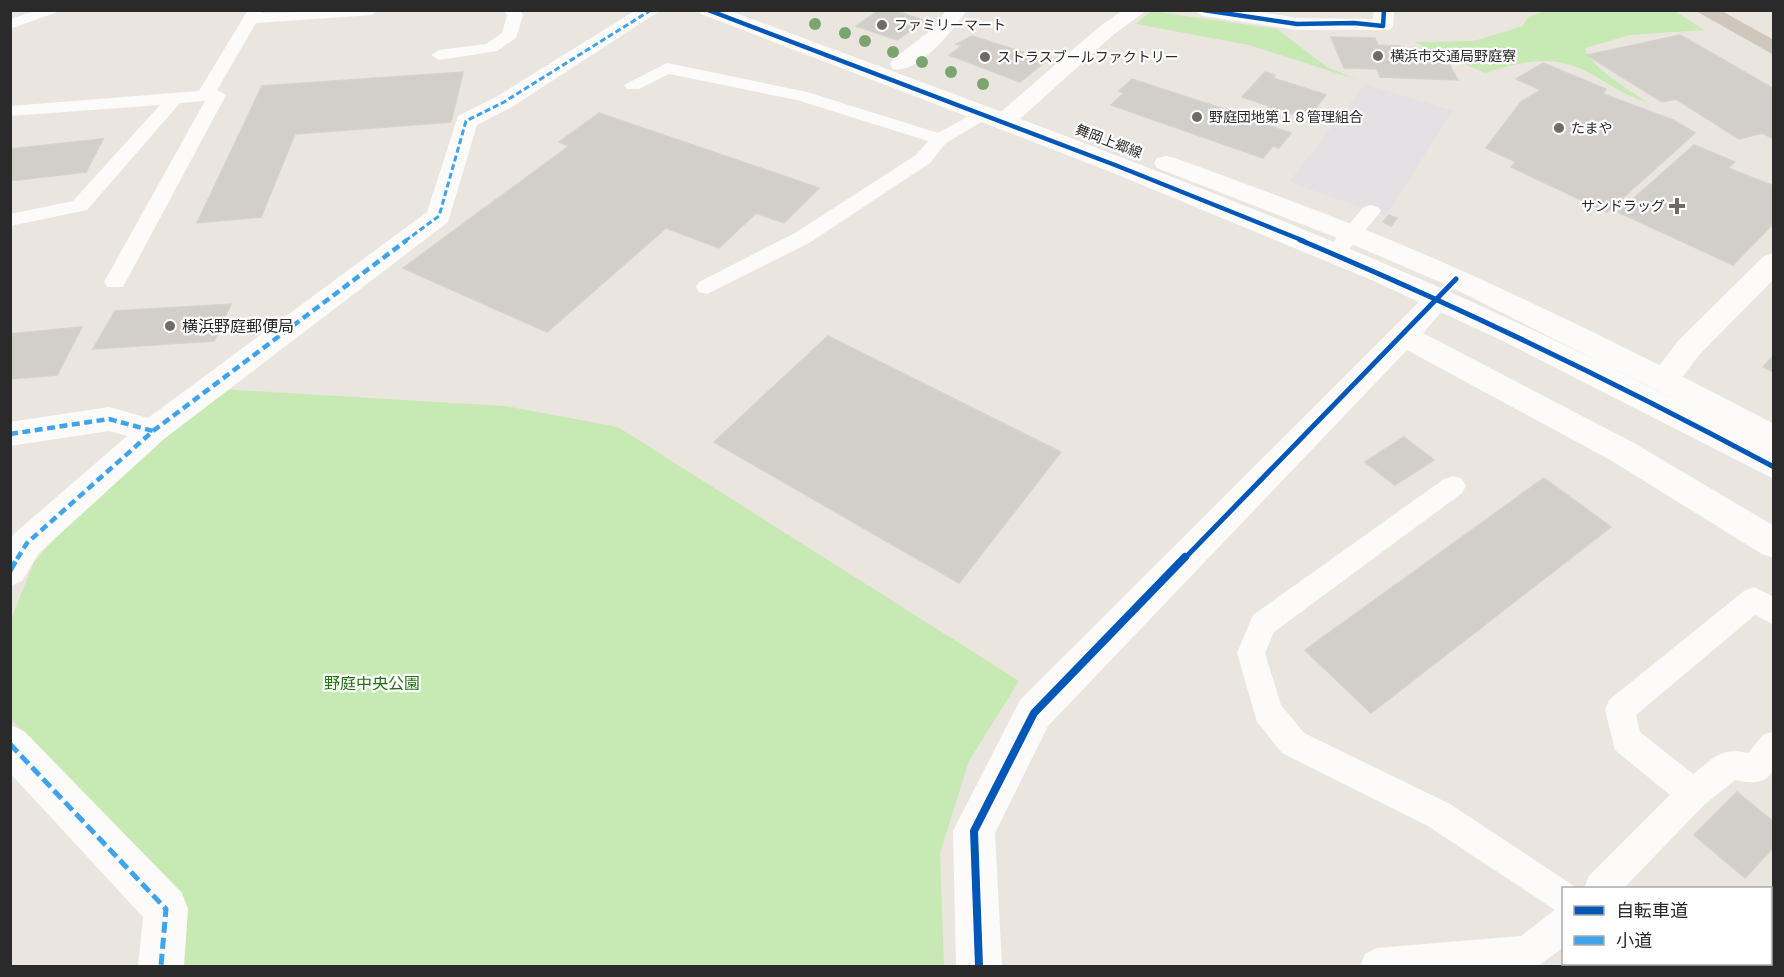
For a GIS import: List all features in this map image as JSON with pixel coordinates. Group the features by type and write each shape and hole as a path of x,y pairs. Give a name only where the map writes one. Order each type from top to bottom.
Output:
{"highway":[{"path":"1704,10 1773,49"}],"street":[{"path":"10,571 27,543 153,431 439,216 466,121 504,102 651,10"},
{"path":"708,10 993,119 1342,244 1664,379 1773,439"},
{"name":"舞岡上郷線","path":"760,10 1021,107 1342,244"},
{"path":"901,64 941,32 957,10"},
{"path":"993,119 1021,107 1106,31 1137,10"},
{"path":"1203,10 1297,24 1354,22 1383,26 1384,10"},
{"path":"1664,379 1676,361 1768,278"},
{"path":"979,966 974,831 1034,713 1448,289"},
{"path":"1448,289 1773,467"},
{"path":"1403,335 1623,452 1773,544"},
{"path":"10,435 109,419 153,431"},
{"path":"10,744 166,909 161,966"}],"lane":[{"path":"10,24 56,10"},
{"path":"205,96 254,15 372,10"},
{"path":"439,55 491,48 510,35 515,15 511,10"},
{"path":"633,85 667,68 801,96 940,139"},
{"path":"10,111 217,94 116,282"},
{"path":"10,220 80,206 176,97"},
{"path":"707,287 802,238 924,159 940,139 993,119"},
{"path":"1342,244 1371,211"},
{"path":"1453,486 1263,624 1251,653 1268,712 1293,743 1439,814 1562,896"},
{"path":"1693,794 1626,740 1620,710 1754,599 1773,613"},
{"path":"1602,887 1693,794 1730,764 1754,769 1773,745"},
{"path":"1377,966 1528,953 1562,925"}],"shaded area":[{"path":"1365,84 1453,111 1385,216 1289,182"}],"green space":[{"path":"1548,10 1675,11 1704,30 1630,35 1585,48 1602,71 1647,102 1627,95 1582,69 1568,64 1529,62 1485,73 1414,42 1474,41 1523,26 1528,17"},
{"path":"1151,11 1277,29 1327,67 1358,80 1249,45 1136,24"},
{"name":"野庭中央公園","path":"219,389 505,406 618,427 1019,681 969,761 940,853 944,966 177,966 181,895 11,719 11,619 34,562 96,491"}],"building":[{"path":"879,10 894,10 925,21 897,40 856,26"},
{"path":"1680,35 1774,89 1774,139 1762,133 1739,139 1676,99 1662,102 1587,55"},
{"path":"972,36 1023,52 1021,54 1045,62 1020,82 949,55 962,46 956,44"},
{"name":"横浜市交通局野庭寮","path":"1331,37 1375,38 1378,45 1400,46 1402,51 1414,51 1418,60 1448,62 1458,80 1380,77 1377,69 1344,68"},
{"path":"1543,63 1606,89 1603,94 1673,120 1695,133 1607,212 1511,167 1516,162 1486,148 1521,102 1541,90 1516,79"},
{"path":"463,72 451,122 295,134 261,217 197,223 262,86"},
{"name":"野庭団地第１８管理組合","path":"1265,72 1275,75 1273,78 1326,95 1311,114 1296,109 1292,114 1279,109 1266,125 1291,133 1279,148 1273,146 1263,158 1111,105 1124,93 1119,91 1132,79 1257,120 1269,106 1242,97"},
{"path":"599,113 819,188 784,223 756,213 719,248 666,228 547,332 403,268 569,146 559,142"},
{"path":"103,139 86,172 10,181 10,149"},
{"path":"1694,145 1735,162 1728,168 1774,186 1774,223 1733,265 1618,212"},
{"path":"1389,215 1397,218 1391,226 1383,222"},
{"path":"231,304 214,341 93,349 115,311"},
{"path":"82,327 57,375 10,379 10,334"},
{"path":"828,336 1061,452 959,583 714,442"},
{"path":"1774,355 1774,372 1763,367"},
{"path":"1404,437 1434,460 1395,485 1365,462"},
{"path":"1544,478 1611,527 1371,713 1305,650"},
{"path":"1737,792 1774,822 1774,847 1745,878 1694,835"}],"marked path":[{"path":"10,571 27,543 153,431 439,216 466,121 504,102 651,10"},
{"path":"10,434 109,419 153,431"},
{"path":"10,744 166,909 161,966"}],"cycle path":[{"path":"708,10 1115,165 1383,275 1516,335 1646,398 1774,467"},
{"path":"1203,10 1297,24 1354,23 1383,26 1384,10"},
{"path":"979,966 974,831 1034,713 1456,279"}],"place":[{"name":"ファミリーマート","path":"882,25"},
{"name":"横浜市交通局野庭寮","path":"1378,56"},
{"name":"ストラスブールファクトリー","path":"985,57"},
{"name":"野庭団地第１８管理組合","path":"1197,117"},
{"name":"たまや","path":"1559,128"},
{"name":"サンドラッグ","path":"1677,206"},
{"name":"横浜野庭郵便局","path":"170,326"}]}
